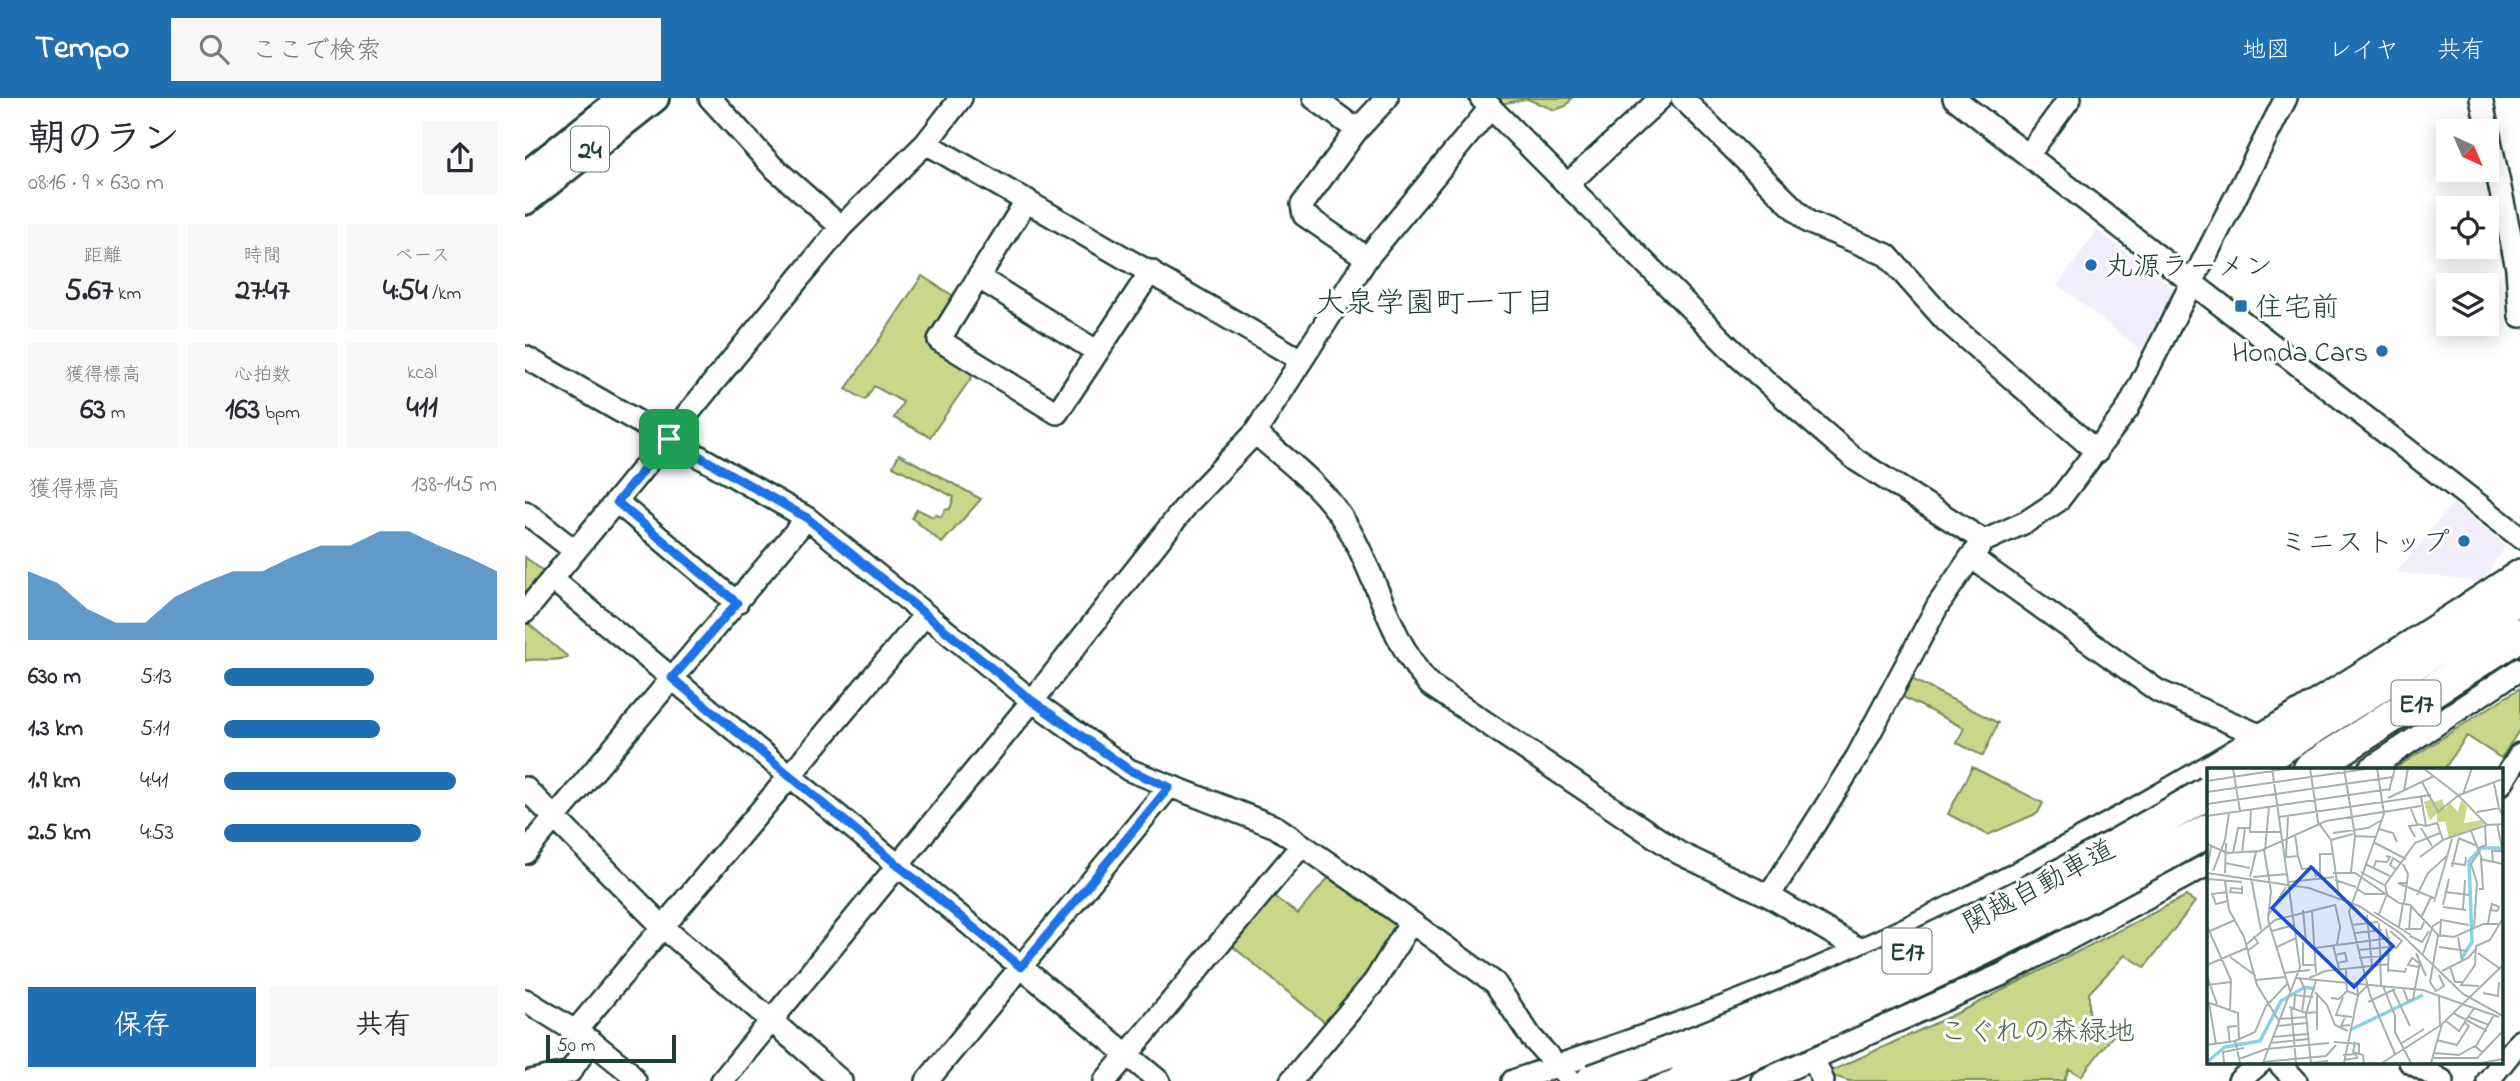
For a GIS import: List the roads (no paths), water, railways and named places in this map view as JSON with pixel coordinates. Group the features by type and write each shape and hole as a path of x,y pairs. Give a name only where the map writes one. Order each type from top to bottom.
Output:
{"highway":[{"name":"E17","path":"2249,768 2520,597"},
{"name":"E17","path":"2312,768 2520,634"},
{"name":"関越自動車道","path":"1592,1081 1753,1019 1953,930 2079,865 2207,793"},
{"name":"関越自動車道","path":"1683,1081 1929,977 2107,888 2207,831"}],"main road":[{"name":"24","path":"527,171 623,98"},
{"name":"24","path":"525,201 655,98"}],"street":[{"path":"710,98 772,166 841,227"},
{"path":"525,612 841,227 926,143 961,98"},
{"path":"1314,98 1357,130"},
{"path":"1367,258 1301,211 1302,205 1357,130 1387,98"},
{"path":"1569,183 1661,98"},
{"path":"1682,98 1808,222 1887,255 1945,320 2097,452"},
{"path":"1954,98 2520,537"},
{"path":"2028,155 2070,98"},
{"path":"1769,896 1857,757 1938,605 1977,549 2027,522 2058,500 2127,410 2286,98"},
{"path":"2481,98 2517,268 2520,316"},
{"path":"722,1081 1190,501 1255,433 1367,258 1486,102 1740,358 1856,460 1977,549 2158,691 2259,734"},
{"path":"926,143 1301,360"},
{"path":"1027,200 939,340 1057,413 1151,271"},
{"path":"978,277 1097,351"},
{"path":"525,357 807,518 1031,700 1129,770 1276,827 1495,983 1531,1037 1564,1073"},
{"path":"1255,433 1305,476 1340,515 1389,611 1410,662 1430,685 1679,853 1769,896 1859,949"},
{"path":"617,502 737,603"},
{"path":"525,512 575,551"},
{"path":"525,853 807,518"},
{"path":"2208,768 2520,570"},
{"path":"552,579 1159,1081"},
{"path":"530,1081 570,1072 584,1035 663,927 925,615"},
{"path":"2371,768 2520,669"},
{"path":"2503,781 2520,754"},
{"path":"1513,1081 1564,1073 1744,1000 1859,949 2009,877 2207,769"},
{"path":"926,1081 1169,787"},
{"path":"525,789 663,927 841,1081"},
{"path":"1762,1081 2003,974 2204,867 2157,796"},
{"path":"1105,1081 1302,845"},
{"path":"1291,1081 1375,981 1411,922"},
{"path":"525,1000 584,1035 628,1070 635,1081"},
{"path":"2503,1062 2520,1041"},
{"path":"1814,1060 1823,1081"},
{"path":"2239,1081 2260,1063"},
{"path":"2279,1063 2296,1081"},
{"path":"2412,1063 2443,1081"},
{"path":"2488,1081 2502,1063"}],"place":[{"name":"丸源ラーメン","path":"2091,265"},
{"name":"住宅前","path":"2241,306"},
{"name":"Honda Cars","path":"2382,351"},
{"name":"ミニストップ","path":"2464,541"}],"district":[{"name":"大泉学園町一丁目","path":"1435,302"}],"park label":[{"name":"こぐれの森緑地","path":"2037,1030"}]}
